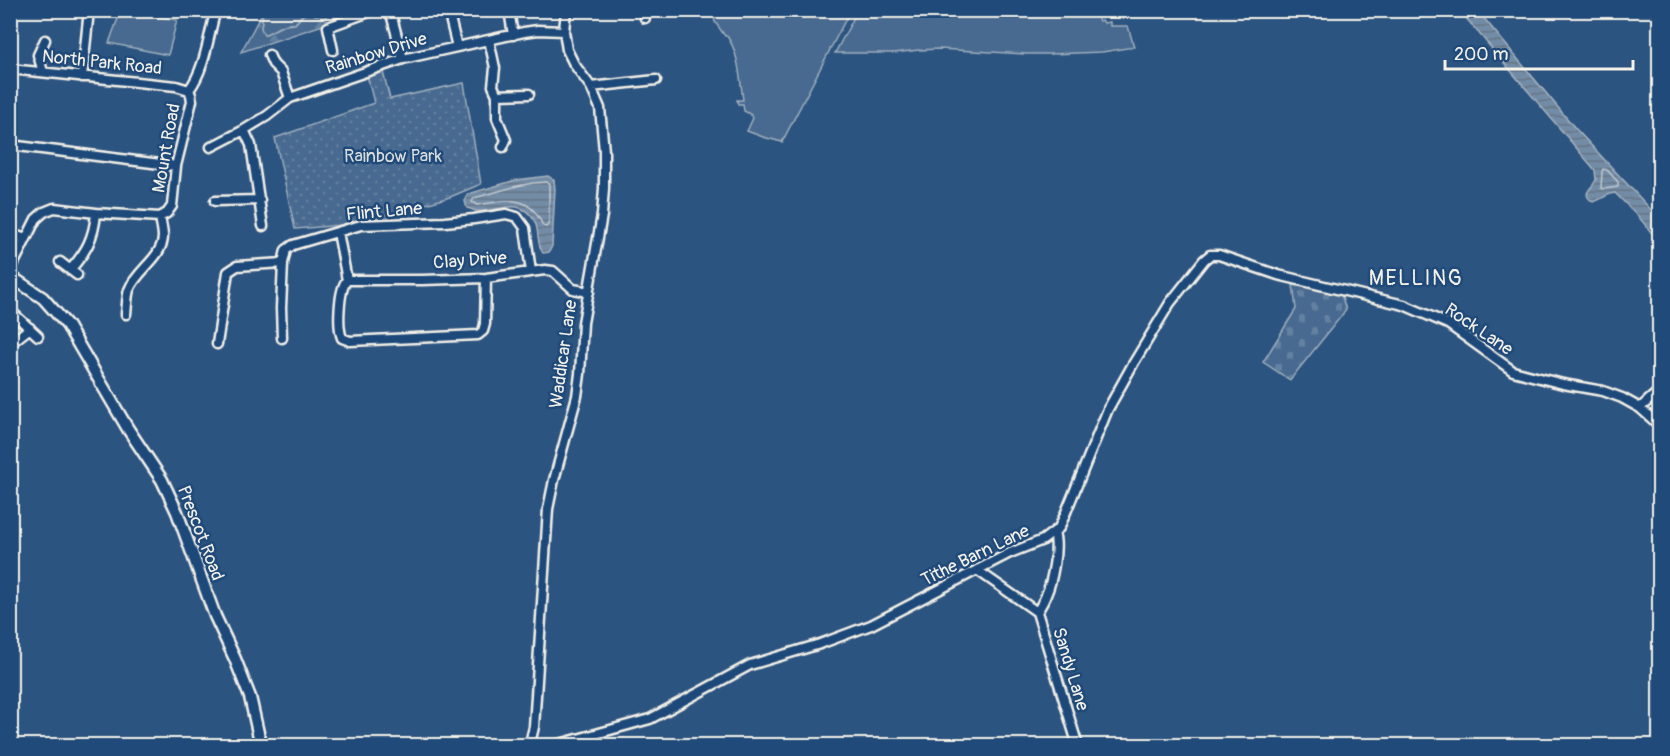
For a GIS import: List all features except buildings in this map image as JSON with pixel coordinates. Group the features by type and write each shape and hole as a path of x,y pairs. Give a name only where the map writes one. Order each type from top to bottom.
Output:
{"main road":[{"name":"Prescot Road","path":"10,276 44,298 67,325 128,429 168,491 188,539 215,616 250,698 261,746"}],"street":[{"path":"82,77 89,10"},
{"path":"333,50 328,27 375,10"},
{"path":"390,10 403,59"},
{"path":"448,10 457,47"},
{"path":"509,10 513,34"},
{"name":"Waddicar Lane","path":"530,745 534,727 548,509 577,396 583,323 602,215 604,178 600,108 591,87 570,57 564,31 566,10"},
{"name":"Mount Road","path":"160,218 172,206 176,166 192,102 189,90 199,72 215,13"},
{"name":"Rainbow Drive","path":"211,147 267,116 290,98 403,59 513,34 538,30 564,31"},
{"path":"43,72 38,55 45,40"},
{"path":"489,40 495,68 493,86 497,95 497,118 506,140 503,147"},
{"path":"269,55 280,72 290,98"},
{"name":"North Park Road","path":"10,69 176,86 189,90"},
{"path":"591,87 656,80"},
{"path":"497,95 529,94"},
{"path":"244,130 251,145 264,226"},
{"path":"10,145 176,166"},
{"path":"215,201 260,200"},
{"path":"10,271 36,219 44,212 54,208 160,218 163,238 161,246 158,253 137,276 129,291 126,314"},
{"path":"60,262 73,273 91,238 96,213"},
{"name":"Flint Lane","path":"284,263 286,250 293,245 361,225 445,222 506,214 517,217 525,228 531,272"},
{"path":"10,232 25,239"},
{"path":"338,232 346,280 342,285 339,329 342,338 350,340 478,334 483,331 486,324 486,278"},
{"name":"Tithe Barn Lane","path":"552,746 650,719 750,665 820,644 871,625 1010,553 1043,540 1054,533 1064,517 1108,409 1170,303 1204,260 1210,255 1219,255 1272,273"},
{"path":"217,344 228,272 237,266 284,263 280,308 282,338"},
{"name":"Clay Drive","path":"346,280 486,278 545,270 553,271 573,290 589,292"},
{"name":"Rock Lane","path":"1272,273 1404,305 1448,324 1513,372 1603,391 1622,398 1640,408 1659,426"},
{"path":"14,314 38,336"},
{"path":"10,342 30,328"},
{"path":"1640,408 1659,390"},
{"name":"Sandy Lane","path":"1054,533 1056,545 1049,588 1046,598 1036,612 1078,746"},
{"path":"977,570 1036,612"}],"green space":[{"path":"121,10 177,20 168,55 109,43"},
{"path":"712,10 850,11 782,142 747,131 753,118 744,111 743,104 738,104 737,100 743,100 737,58 727,36 715,22"},
{"path":"858,10 1094,11 1099,21 1110,22 1110,26 1128,26 1134,47 1102,52 1051,54 939,49 894,53 835,53"},
{"path":"263,11 321,11 322,14 305,14 295,24 283,26 263,35 261,29"},
{"path":"263,11 261,28 264,35 283,26 295,24 304,15 312,12 315,15 326,15 326,24 241,52"},
{"name":"Rainbow Park","path":"383,72 390,99 464,83 481,184 450,197 394,213 343,225 295,229 275,138 374,103 367,75"},
{"path":"1293,285 1341,294 1346,310 1290,380 1263,362 1296,309"}],"water":[{"path":"1460,11 1478,11 1575,128 1655,214 1659,219 1659,242 1615,193 1593,202 1589,199 1587,193 1596,180 1595,170"},
{"path":"548,176 554,180 555,189 552,246 549,252 543,253 534,220 521,208 508,207 476,211 467,208 465,201 468,194 516,180"}],"district":[{"name":"MELLING","path":"1416,278"}]}
